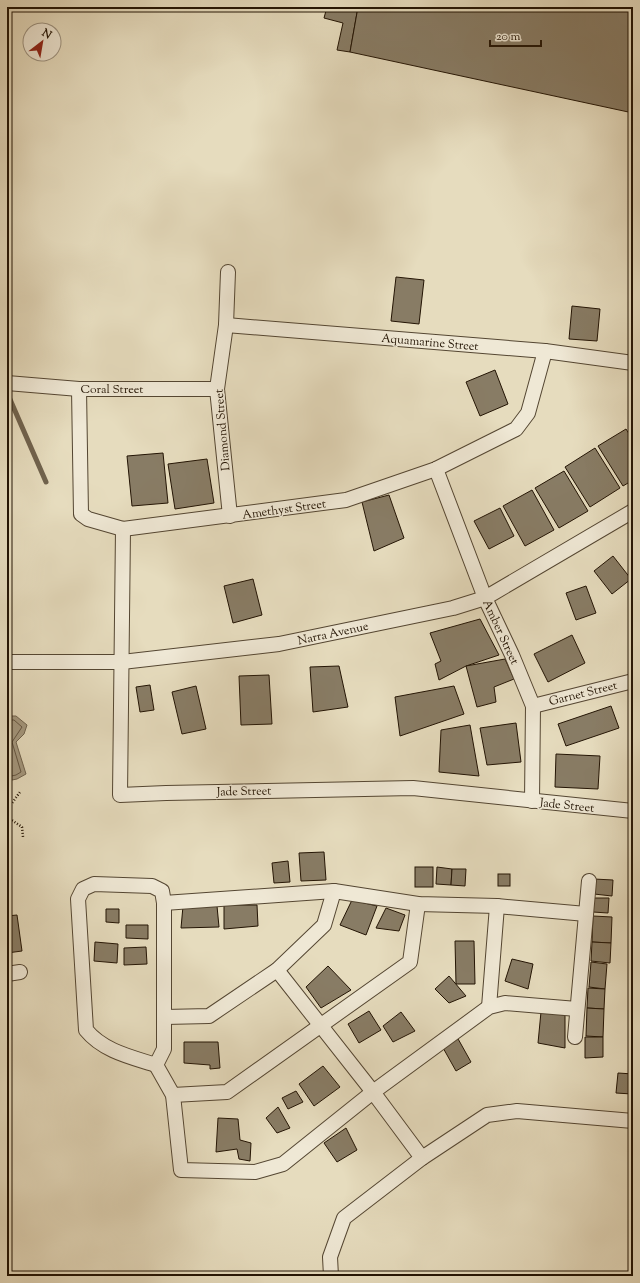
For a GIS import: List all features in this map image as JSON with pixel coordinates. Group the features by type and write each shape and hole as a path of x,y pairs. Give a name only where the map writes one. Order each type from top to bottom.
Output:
{"street":[{"name":"Diamond Street","path":"228,272 226,325 217,389 230,516"},
{"name":"Aquamarine Street","path":"226,325 545,351 633,363"},
{"name":"Amethyst Street","path":"79,390 81,514 88,519 124,528 230,516 346,500 436,469 516,429 528,413 545,351"},
{"name":"Coral Street","path":"7,383 79,390 217,389"},
{"name":"Amber Street","path":"436,469 484,598 512,655 533,706 532,801"},
{"name":"Narra Avenue","path":"7,662 122,662 279,644 453,608 484,598 633,511"},
{"name":"Jade Street","path":"124,528 120,796 174,793 413,788 633,811"},
{"name":"Garnet Street","path":"533,706 633,680"},
{"path":"575,1036 589,881"},
{"path":"156,1065 164,1049 164,903 162,891 152,886 94,884 83,889 78,899 86,1030 95,1041 109,1049 156,1065 173,1095 181,1170 255,1172 283,1164 373,1092 489,1007 505,1003 577,1009"},
{"path":"164,903 334,891 418,904 497,906 586,914"},
{"path":"164,1017 209,1016 277,970 324,926 334,891"},
{"path":"173,1095 227,1092 322,1026 410,962 418,904"},
{"path":"489,1007 497,906"},
{"path":"277,970 373,1092 422,1158"},
{"path":"330,1276 330,1257 344,1218 422,1158 487,1115 517,1111 633,1121"}],"path":[{"path":"7,810 20,792"},
{"path":"7,817 22,827 23,837"}],"water":[{"path":"7,716 16,716 27,725 24,734 16,742 26,774 17,779 7,781"}],"building":[{"path":"327,7 358,7 350,52 337,50 343,23 324,18"},
{"path":"358,7 633,7 633,113 350,52"},
{"path":"396,277 424,280 419,324 391,321"},
{"path":"572,306 600,309 597,341 569,339"},
{"path":"495,370 508,404 480,416 466,382"},
{"path":"626,429 633,440 633,480 623,486 598,446"},
{"path":"595,448 620,488 590,507 565,467"},
{"path":"163,453 168,503 132,506 127,456"},
{"path":"207,459 214,503 175,509 168,464"},
{"path":"564,471 588,511 559,528 535,488"},
{"path":"532,490 554,530 525,546 503,506"},
{"path":"389,495 404,538 374,551 362,502"},
{"path":"500,508 514,536 489,549 474,521"},
{"path":"613,556 631,579 612,594 594,571"},
{"path":"253,579 262,615 233,623 224,586"},
{"path":"586,586 596,613 576,620 566,593"},
{"path":"480,619 499,655 466,666 439,680 435,664 441,661 430,633"},
{"path":"572,635 585,663 548,682 534,654"},
{"path":"505,659 514,679 494,687 496,702 477,707 466,666"},
{"path":"339,666 348,707 313,712 310,667"},
{"path":"269,675 272,724 241,725 239,676"},
{"path":"150,685 154,710 140,712 136,687"},
{"path":"196,686 206,729 182,734 172,692"},
{"path":"454,686 464,714 400,736 395,697"},
{"path":"611,706 619,728 566,746 558,724"},
{"path":"516,723 521,762 487,765 480,728"},
{"path":"470,725 479,776 439,772 441,730"},
{"path":"556,754 600,756 598,789 555,787"},
{"path":"324,852 326,880 301,881 299,853"},
{"path":"288,861 290,882 274,883 272,863"},
{"path":"415,867 433,867 433,887 415,887"},
{"path":"437,867 452,869 451,885 436,884"},
{"path":"452,869 466,869 465,886 451,885"},
{"path":"498,874 510,874 510,886 498,886"},
{"path":"594,879 613,880 612,896 594,894"},
{"path":"594,898 609,898 608,913 593,912"},
{"path":"352,900 377,906 366,935 340,925"},
{"path":"224,905 257,905 258,926 224,929"},
{"path":"183,906 217,906 219,927 181,928"},
{"path":"386,908 405,915 399,931 376,928"},
{"path":"106,909 119,909 119,923 106,922"},
{"path":"17,915 22,951 7,953 7,916"},
{"path":"593,916 612,917 611,943 592,942"},
{"path":"126,925 148,925 148,939 126,938"},
{"path":"455,941 474,941 475,984 456,984"},
{"path":"95,942 118,944 117,963 94,961"},
{"path":"592,942 611,943 610,963 591,961"},
{"path":"146,947 147,964 124,965 124,948"},
{"path":"512,959 533,964 528,989 505,981"},
{"path":"591,962 607,964 605,989 589,987"},
{"path":"328,966 351,990 321,1008 306,987"},
{"path":"449,976 466,996 449,1003 435,989"},
{"path":"588,988 605,989 604,1009 587,1008"},
{"path":"587,1008 604,1009 603,1037 586,1036"},
{"path":"369,1011 381,1030 359,1043 348,1024"},
{"path":"401,1012 415,1031 393,1042 383,1026"},
{"path":"541,1012 565,1015 565,1048 538,1043"},
{"path":"457,1037 471,1062 456,1071 442,1046"},
{"path":"585,1037 603,1037 603,1057 585,1058"},
{"path":"184,1042 218,1042 220,1068 210,1069 210,1065 184,1063"},
{"path":"323,1066 340,1087 314,1106 299,1084"},
{"path":"618,1073 633,1074 632,1094 616,1093"},
{"path":"296,1091 303,1102 288,1109 282,1098"},
{"path":"278,1107 290,1128 277,1133 266,1118"},
{"path":"218,1118 238,1119 240,1140 251,1143 250,1161 239,1159 237,1149 216,1152"},
{"path":"346,1128 357,1150 337,1162 324,1143"}],"waterway":[{"path":"9,397 46,482"}]}
